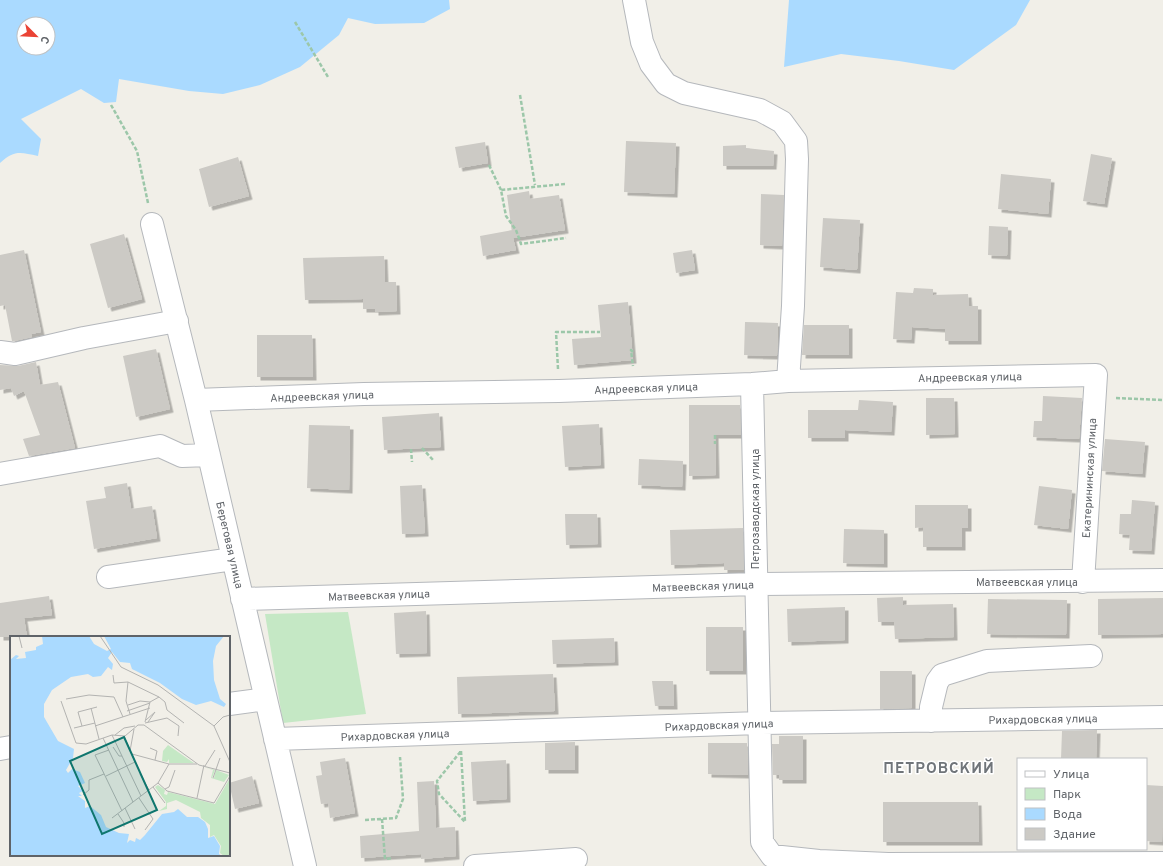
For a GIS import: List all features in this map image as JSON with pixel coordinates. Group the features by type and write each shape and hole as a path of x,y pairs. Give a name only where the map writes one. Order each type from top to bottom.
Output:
{"street":[{"path":"634,0 642,42 651,64 666,84 684,93 760,110 782,122 796,141 797,159 793,306 788,381"},
{"name":"Береговая улица","path":"152,224 196,400 305,866"},
{"path":"0,352 15,354 84,338 177,321"},
{"name":"Андреевская улица","path":"196,400 364,394 559,391 752,384 788,381 1096,375"},
{"name":"Екатерининская улица","path":"1083,582 1096,375"},
{"name":"Петрозаводская улица","path":"752,384 762,842 772,856 787,859 888,865 1163,863"},
{"path":"0,474 160,446 182,456 209,455"},
{"path":"108,577 233,559"},
{"name":"Матвеевская улица","path":"242,599 756,584 1083,582 1163,580"},
{"path":"931,721 931,707 937,682 942,675 987,661 1091,656"},
{"path":"230,704 266,699"},
{"name":"Рихардовская улица","path":"275,738 760,723 1163,717"},
{"path":"0,749 10,747"},
{"path":"475,866 576,860"}],"path":[{"path":"295,22 328,77"},
{"path":"520,96 535,185"},
{"path":"111,105 137,151 152,224"},
{"path":"489,165 501,190 506,216 516,230 521,244 566,238"},
{"path":"501,190 535,185 542,187 565,184"},
{"path":"559,391 556,332 600,332"},
{"path":"1094,398 1163,400"},
{"path":"715,435 715,444"},
{"path":"422,448 434,461"},
{"path":"411,449 412,462"},
{"path":"461,751 464,798 465,822 439,794 437,781 461,751"},
{"path":"364,820 396,818 403,799 400,757"},
{"path":"382,819 385,859 392,858"}],"green space":[{"path":"348,612 366,714 283,723 265,614"}],"water":[{"path":"0,0 449,0 450,9 424,23 375,24 348,18 339,35 300,67 260,85 223,94 189,91 119,79 116,102 104,103 81,89 21,119 41,139 38,156 18,153 0,163"},
{"path":"789,0 1030,0 1016,25 954,70 899,61 841,54 784,67"}],"building":[{"path":"626,141 676,143 674,194 624,192"},
{"path":"485,142 488,163 459,168 455,147"},
{"path":"746,145 746,148 774,151 773,166 723,166 723,146"},
{"path":"1091,154 1112,158 1104,204 1083,201"},
{"path":"238,157 249,196 209,207 199,169"},
{"path":"1001,174 1051,179 1048,214 998,209"},
{"path":"529,191 530,199 559,195 565,230 513,238 516,250 483,256 480,236 512,230 507,195"},
{"path":"761,194 784,195 782,246 760,245"},
{"path":"823,218 860,220 857,270 820,267"},
{"path":"989,226 1008,227 1007,256 988,255"},
{"path":"124,234 142,299 108,308 90,244"},
{"path":"24,250 41,332 31,334 32,337 12,341 5,305 0,306 0,255"},
{"path":"692,250 695,270 676,273 673,253"},
{"path":"384,256 385,282 396,282 397,311 375,312 375,309 363,309 363,299 305,300 303,258"},
{"path":"914,288 933,289 933,295 968,294 969,306 978,306 978,341 945,341 945,329 912,327 911,340 893,339 896,292 913,293"},
{"path":"628,302 633,360 574,365 572,339 601,337 598,305"},
{"path":"745,322 778,323 777,356 744,355"},
{"path":"804,325 849,325 849,355 802,355"},
{"path":"257,335 312,335 313,377 257,377"},
{"path":"156,349 170,409 136,417 123,356"},
{"path":"36,362 40,385 58,382 75,448 29,456 23,439 40,435 24,391 14,396 11,388 0,390 0,365 18,366"},
{"path":"1043,396 1082,398 1079,439 1033,437 1034,421 1042,421"},
{"path":"926,398 954,398 955,434 926,435"},
{"path":"859,400 893,402 891,432 845,430 845,438 808,438 808,410 858,410"},
{"path":"689,405 740,405 741,435 715,435 716,475 689,476"},
{"path":"439,413 441,447 384,450 382,417"},
{"path":"599,424 601,465 565,467 562,426"},
{"path":"309,425 350,426 349,490 307,488"},
{"path":"1105,439 1145,442 1142,474 1102,471"},
{"path":"639,459 683,461 682,487 638,485"},
{"path":"127,483 131,509 152,506 157,538 94,549 86,501 106,498 104,487"},
{"path":"422,485 425,533 402,534 400,486"},
{"path":"1039,486 1072,490 1068,529 1034,525"},
{"path":"1132,500 1155,502 1151,551 1129,550 1130,535 1119,534 1120,514 1131,514"},
{"path":"915,505 968,505 968,528 962,528 962,547 923,547 923,527 915,528"},
{"path":"565,514 597,514 598,544 566,545"},
{"path":"743,528 744,570 724,570 724,563 671,565 670,530"},
{"path":"844,529 884,530 884,564 843,563"},
{"path":"49,596 52,615 24,618 27,636 0,637 0,603"},
{"path":"903,597 903,605 953,604 954,637 895,639 894,622 878,622 877,598"},
{"path":"1163,598 1163,634 1098,635 1098,599"},
{"path":"988,599 1067,600 1066,635 987,634"},
{"path":"845,607 845,640 788,642 787,609"},
{"path":"426,611 427,653 396,654 394,613"},
{"path":"706,627 743,627 743,671 706,671"},
{"path":"614,638 615,662 553,664 552,640"},
{"path":"880,671 912,671 912,708 880,709"},
{"path":"553,674 555,711 458,714 457,677"},
{"path":"652,681 673,681 674,706 655,706"},
{"path":"1097,730 1096,758 1061,758 1062,731"},
{"path":"779,736 803,736 803,780 779,780 779,775 773,775 772,744 779,744"},
{"path":"575,742 575,770 545,770 545,743"},
{"path":"708,743 747,743 748,775 708,774"},
{"path":"345,758 355,813 330,818 328,803 321,804 316,776 322,775 320,762"},
{"path":"506,760 507,799 473,801 471,762"},
{"path":"252,776 259,803 235,809 230,783"},
{"path":"434,781 436,828 455,827 456,856 421,859 421,854 361,858 360,836 419,831 417,782"},
{"path":"1147,785 1163,786 1162,842 1147,841"},
{"path":"883,802 978,802 979,842 883,842"}],"district":[{"name":"ПЕТРОВСКИЙ","path":"939,768"}]}
